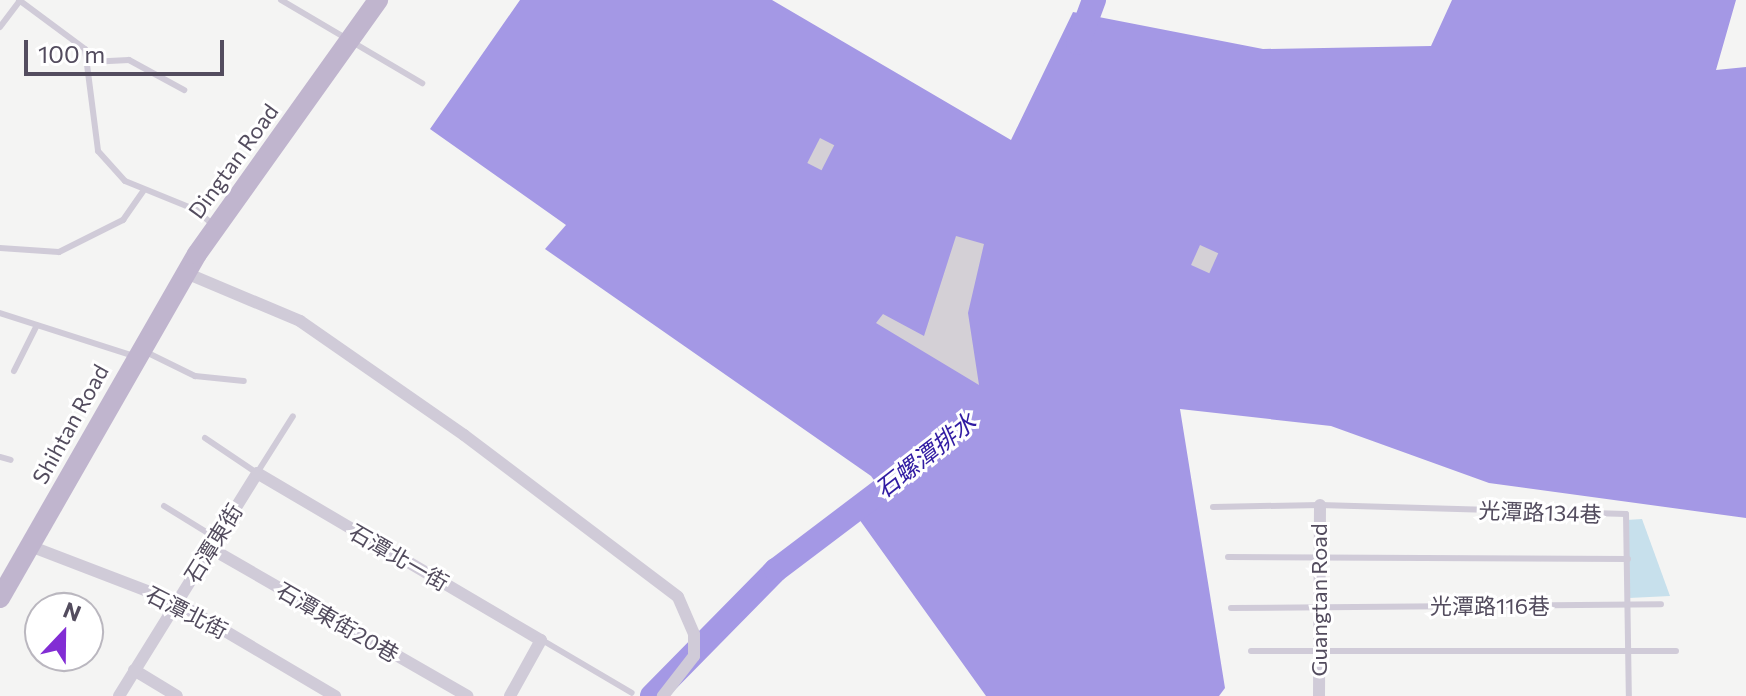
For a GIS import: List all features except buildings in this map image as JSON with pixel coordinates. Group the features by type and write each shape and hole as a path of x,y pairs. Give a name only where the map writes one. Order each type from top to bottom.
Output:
{"main road":[{"name":"Dingtan Road","path":"186,273 378,0"},
{"name":"Shihtan Road","path":"0,598 7,569 30,546 137,353 186,273"}],"street":[{"path":"186,273 300,321 464,435 678,597 694,634 694,656 663,696"},
{"name":"石潭東街","path":"119,696 257,473"},
{"name":"石潭北一街","path":"257,473 541,640"},
{"name":"Guangtan Road","path":"1319,696 1320,505"},
{"name":"石潭東街20巷","path":"213,543 467,696"},
{"name":"石潭北街","path":"30,546 176,602 335,696"},
{"path":"510,696 541,640"},
{"path":"134,670 177,696"}],"lane":[{"path":"0,27 19,0 79,41 89,62 98,151 125,181 143,191 196,210 215,228"},
{"path":"281,0 422,83"},
{"path":"89,62 129,60 184,90"},
{"path":"0,248 59,252 123,220 143,191"},
{"path":"0,313 137,353 195,376 244,381"},
{"path":"14,371 37,325"},
{"path":"205,438 257,473 293,416"},
{"path":"0,457 11,460"},
{"path":"1213,507 1320,505"},
{"name":"光潭路134巷","path":"1320,505 1626,514 1629,696"},
{"path":"164,506 213,543"},
{"path":"1228,557 1628,559"},
{"name":"光潭路116巷","path":"1231,608 1661,604"},
{"path":"541,640 632,693"},
{"path":"1251,651 1676,651"}],"shaded area":[{"path":"1642,519 1670,596 1629,598 1626,520"}],"water":[{"path":"520,0 772,0 1011,140 1073,12 1263,49 1431,46 1452,0 1736,0 1716,70 1746,67 1746,518 1489,483 1331,426 1180,409 1225,688 1219,696 986,696 859,519 887,498 871,476 545,249 566,225 430,129"}],"waterway":[{"name":"石螺潭排水","path":"1078,43 1094,0"},
{"name":"石螺潭排水","path":"652,696 776,570 908,470"}]}
